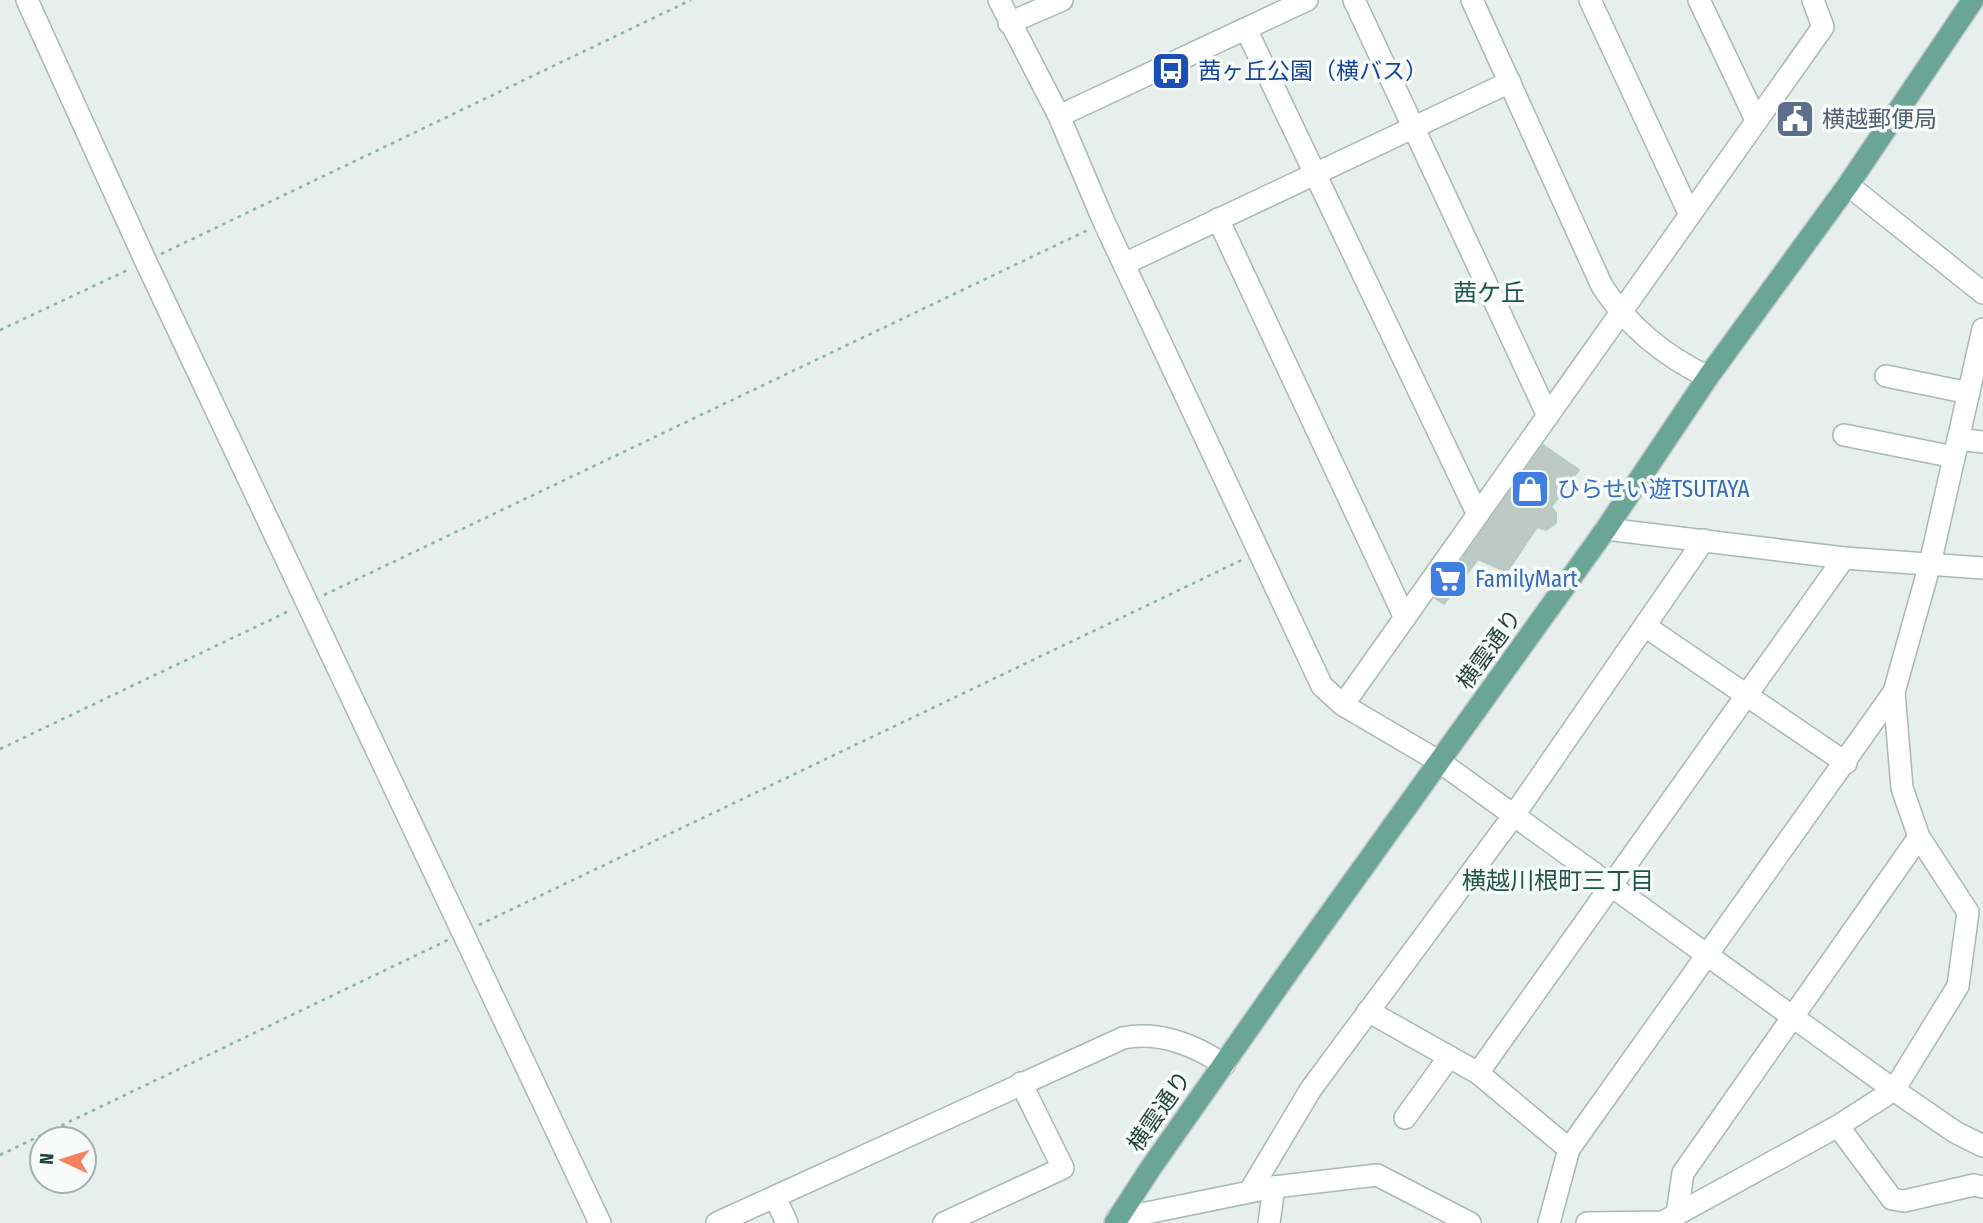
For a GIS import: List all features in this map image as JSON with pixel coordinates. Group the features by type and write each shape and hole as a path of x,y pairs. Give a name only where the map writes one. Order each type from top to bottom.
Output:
{"main road":[{"name":"横雲通り","path":"1116,1221 1606,529 1708,377 1848,185 1973,0"}],"street":[{"path":"27,0 146,261 600,1223"},
{"path":"999,0 1059,116 1104,222 1322,686 1343,705 1440,762 1894,1090 1955,1132 1983,1146"},
{"path":"1009,23 1062,0"},
{"path":"1059,116 1307,0"},
{"path":"1354,0 1548,416"},
{"path":"1472,0 1602,286 1620,314 1677,362 1708,377"},
{"path":"1590,0 1690,215"},
{"path":"1699,0 1756,120"},
{"path":"1343,705 1823,27 1813,0"},
{"path":"1246,29 1478,515"},
{"path":"1124,264 1510,82"},
{"path":"1848,185 1983,293"},
{"path":"1218,219 1405,618"},
{"path":"1549,1223 1569,1149 1894,692 1930,564 1983,329"},
{"path":"1886,376 1969,393"},
{"path":"1844,435 1956,448 1983,442"},
{"path":"1606,529 1844,558 1983,568"},
{"path":"1250,1191 1311,1088 1514,815 1704,540"},
{"path":"1478,1073 1844,558"},
{"path":"1645,626 1745,697 1846,763"},
{"path":"1587,1223 1663,1222 1838,1126 1894,1090 1958,986 1968,912 1919,838 1902,788 1894,692"},
{"path":"1677,1214 1683,1173 1919,838"},
{"path":"1368,1011 1478,1073 1569,1149"},
{"path":"718,1223 1021,1083 1133,1036 1150,1035 1182,1043 1224,1065"},
{"path":"1405,1118 1449,1057"},
{"path":"944,1223 1063,1168 1021,1083"},
{"path":"1838,1126 1892,1199 1905,1201 1974,1185 1983,1187"},
{"path":"1116,1221 1250,1191 1377,1175 1470,1223"},
{"path":"1269,1223 1274,1187"},
{"path":"775,1197 786,1223"}],"path":[{"path":"0,330 691,0"},
{"path":"0,750 1104,222"},
{"path":"0,1155 1258,552"}],"building":[{"name":"ひらせい遊TSUTAYA","path":"1543,445 1579,470 1551,507 1556,513 1556,523 1546,530 1537,527 1507,572 1478,559 1444,604 1435,598"}],"place":[{"name":"茜ヶ丘公園（横バス）","path":"1171,71"},
{"name":"横越郵便局","path":"1795,119"},
{"name":"ひらせい遊TSUTAYA","path":"1530,489"},
{"name":"FamilyMart","path":"1448,579"}],"district":[{"name":"茜ケ丘","path":"1489,293"},
{"name":"横越川根町三丁目","path":"1558,881"}]}
